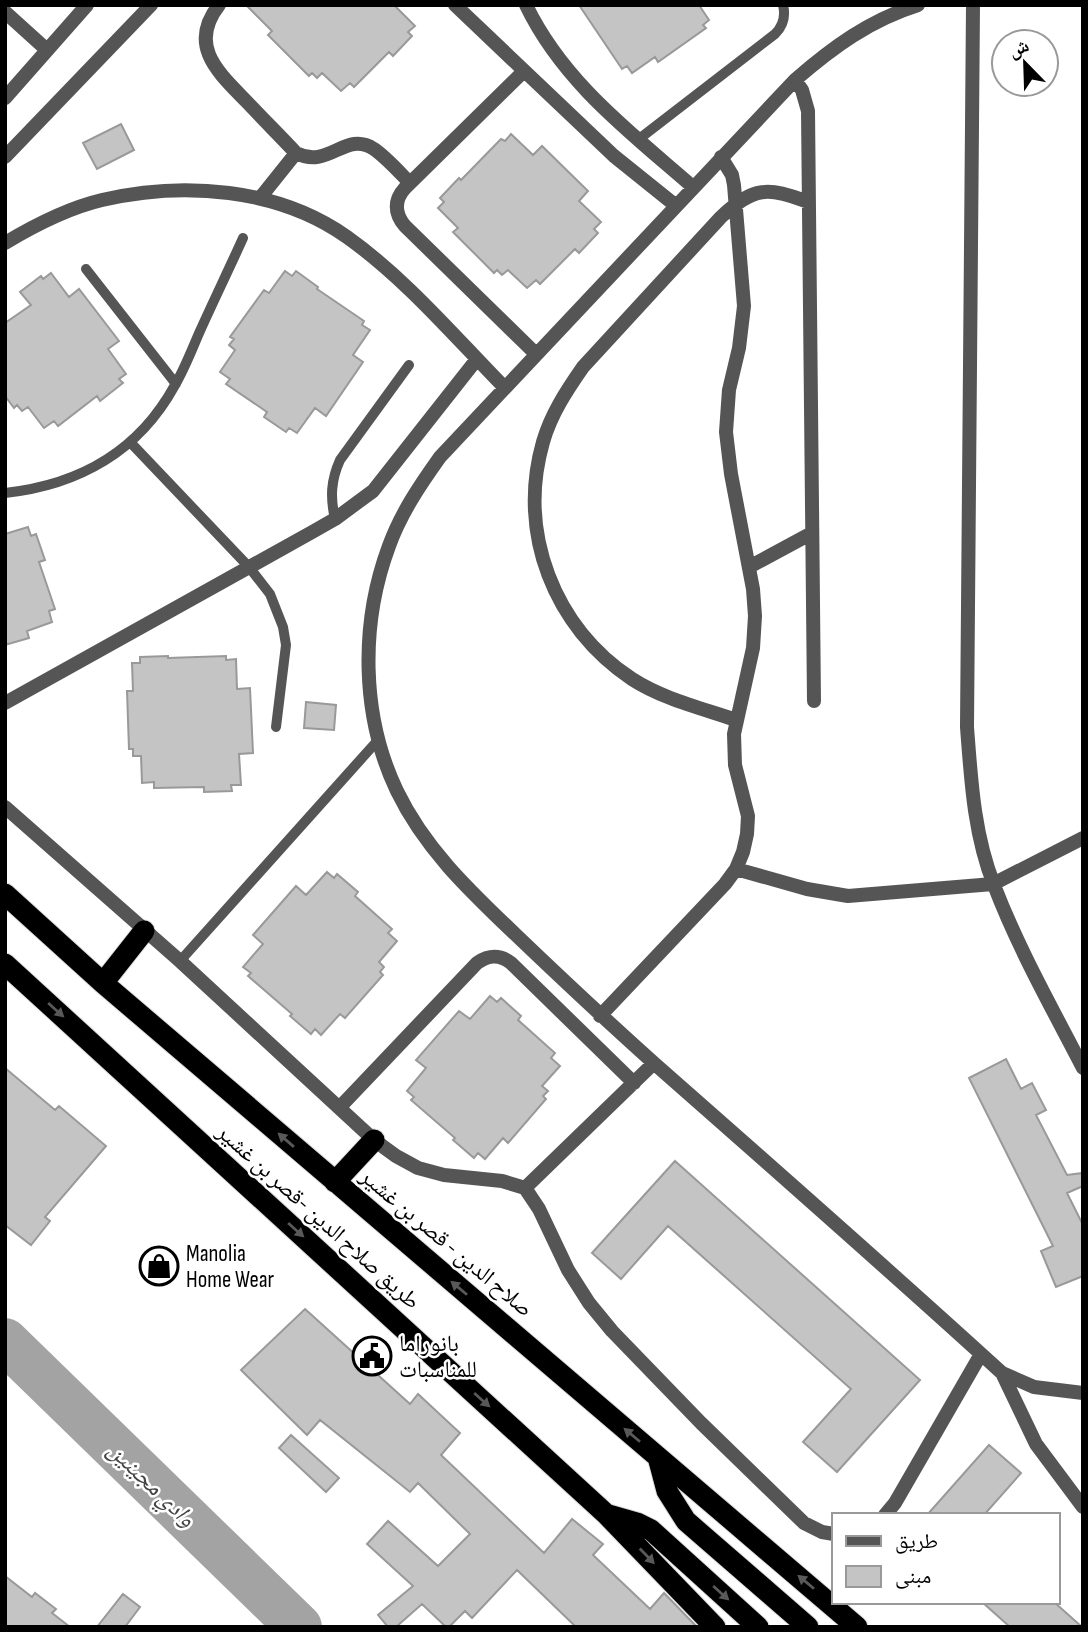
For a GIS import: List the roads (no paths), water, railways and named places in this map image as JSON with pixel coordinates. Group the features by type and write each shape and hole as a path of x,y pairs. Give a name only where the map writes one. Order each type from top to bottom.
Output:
{"highway":[{"name":"صلاح الدين - قصر بن غشير","path":"5,894 103,983 858,1627"},
{"path":"103,983 144,931"},
{"name":"طريق صلاح الدين -قصر بن غشير","path":"6,965 607,1514 715,1627"},
{"path":"335,1182 374,1140"},
{"path":"658,1457 667,1491 687,1521 808,1627"},
{"path":"607,1514 637,1522 651,1530 758,1627"}],"street":[{"path":"5,98 87,5"},
{"path":"5,158 151,5"},
{"path":"219,5 208,26 206,40 213,65 296,153 314,159 352,144 363,145 373,148 410,183"},
{"path":"455,5 614,156 675,205"},
{"path":"526,5 549,46 570,74 594,99 693,187"},
{"path":"918,5 892,9 864,26 795,80 440,457 411,499 389,545 375,593 368,643 370,694 379,739 397,790 422,834 453,874 600,1016 1002,1373 1034,1387 1083,1393"},
{"path":"973,5 967,727 974,807 993,884 1029,964 1083,1068"},
{"path":"5,12 47,50"},
{"path":"524,71 410,183 400,194 397,203 400,220 536,354"},
{"path":"795,80 802,90 808,111 814,701"},
{"path":"260,198 296,153"},
{"path":"600,1016 725,884 736,869 743,852 748,816 735,765 736,720 753,648 755,616 726,432 729,390 739,348 744,306 732,175 721,157"},
{"path":"5,243 64,213 100,200 151,191 203,190 260,198 303,213 345,236 388,269 505,387"},
{"path":"736,720 659,694 634,681 591,646 573,625 547,576 535,522 537,467 544,439 567,389 583,367 736,203 749,195 779,191 808,202"},
{"path":"5,703 335,519 373,491 477,359"},
{"path":"749,567 812,533"},
{"path":"5,807 180,961 374,1140 418,1168 444,1175 502,1181 525,1188 539,1209 568,1270 589,1303 612,1331 701,1423 804,1523 832,1534"},
{"path":"736,869 807,889 848,896 993,884 1083,838"},
{"path":"340,1108 477,963 493,956 511,962 634,1083"},
{"path":"525,1188 654,1063"},
{"path":"887,1513 981,1354"},
{"path":"1002,1373 1036,1444 1083,1507"}],"lane":[{"path":"639,139 775,34 784,18 783,5"},
{"path":"5,493 31,490 73,478 111,457 148,425 176,384 243,238"},
{"path":"86,270 176,384"},
{"path":"335,519 331,489 334,474 341,460 410,365"},
{"path":"130,442 249,567 270,594 283,627 286,645 276,727"},
{"path":"180,961 379,739"}],"waterway":[{"name":"وادي مجينين","path":"5,1341 299,1627"}],"place":[{"name":"Manolia Home Wear","path":"159,1266"},
{"name":"بانوراما للمناسبات","path":"372,1356"}]}
